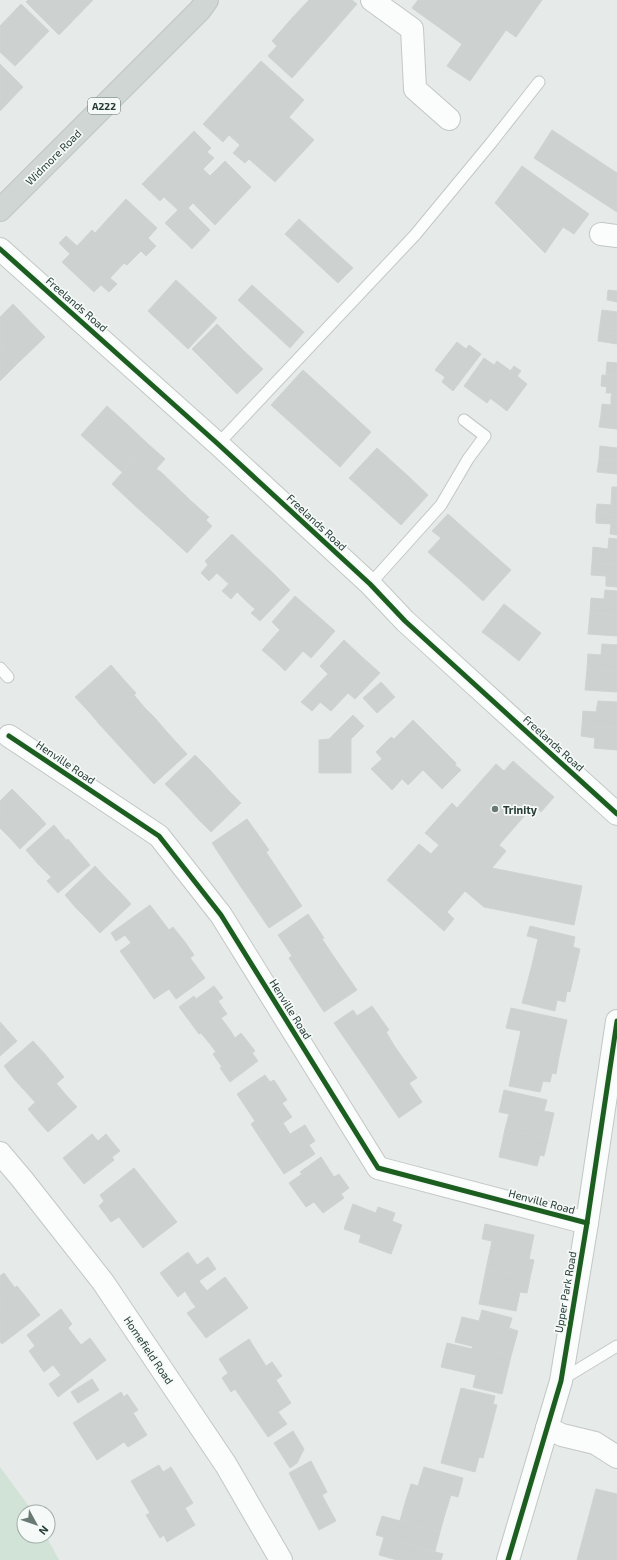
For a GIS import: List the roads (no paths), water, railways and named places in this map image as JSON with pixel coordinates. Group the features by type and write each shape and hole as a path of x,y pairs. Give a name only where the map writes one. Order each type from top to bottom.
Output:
{"main road":[{"name":"Widmore Road","path":"0,210 200,10 207,0"}],"street":[{"path":"372,0 412,29 415,89 449,119"},
{"name":"Freelands Road","path":"0,249 218,444 370,584 405,621 617,814"},
{"name":"Henville Road","path":"9,736 159,836 221,915 378,1168 587,1224"},
{"name":"Upper Park Road","path":"508,1560 561,1381 587,1224 617,1021"},
{"name":"Homefield Road","path":"0,1153 103,1282 226,1465 281,1560"},
{"path":"547,1428 562,1434 595,1443 617,1457"}],"lane":[{"path":"218,444 415,234 491,143 539,82"},
{"path":"370,584 441,505 468,459 485,436 464,420"},
{"path":"0,668 8,677"},
{"path":"561,1381 617,1346"}],"place":[{"name":"Trinity","path":"495,809"}]}
